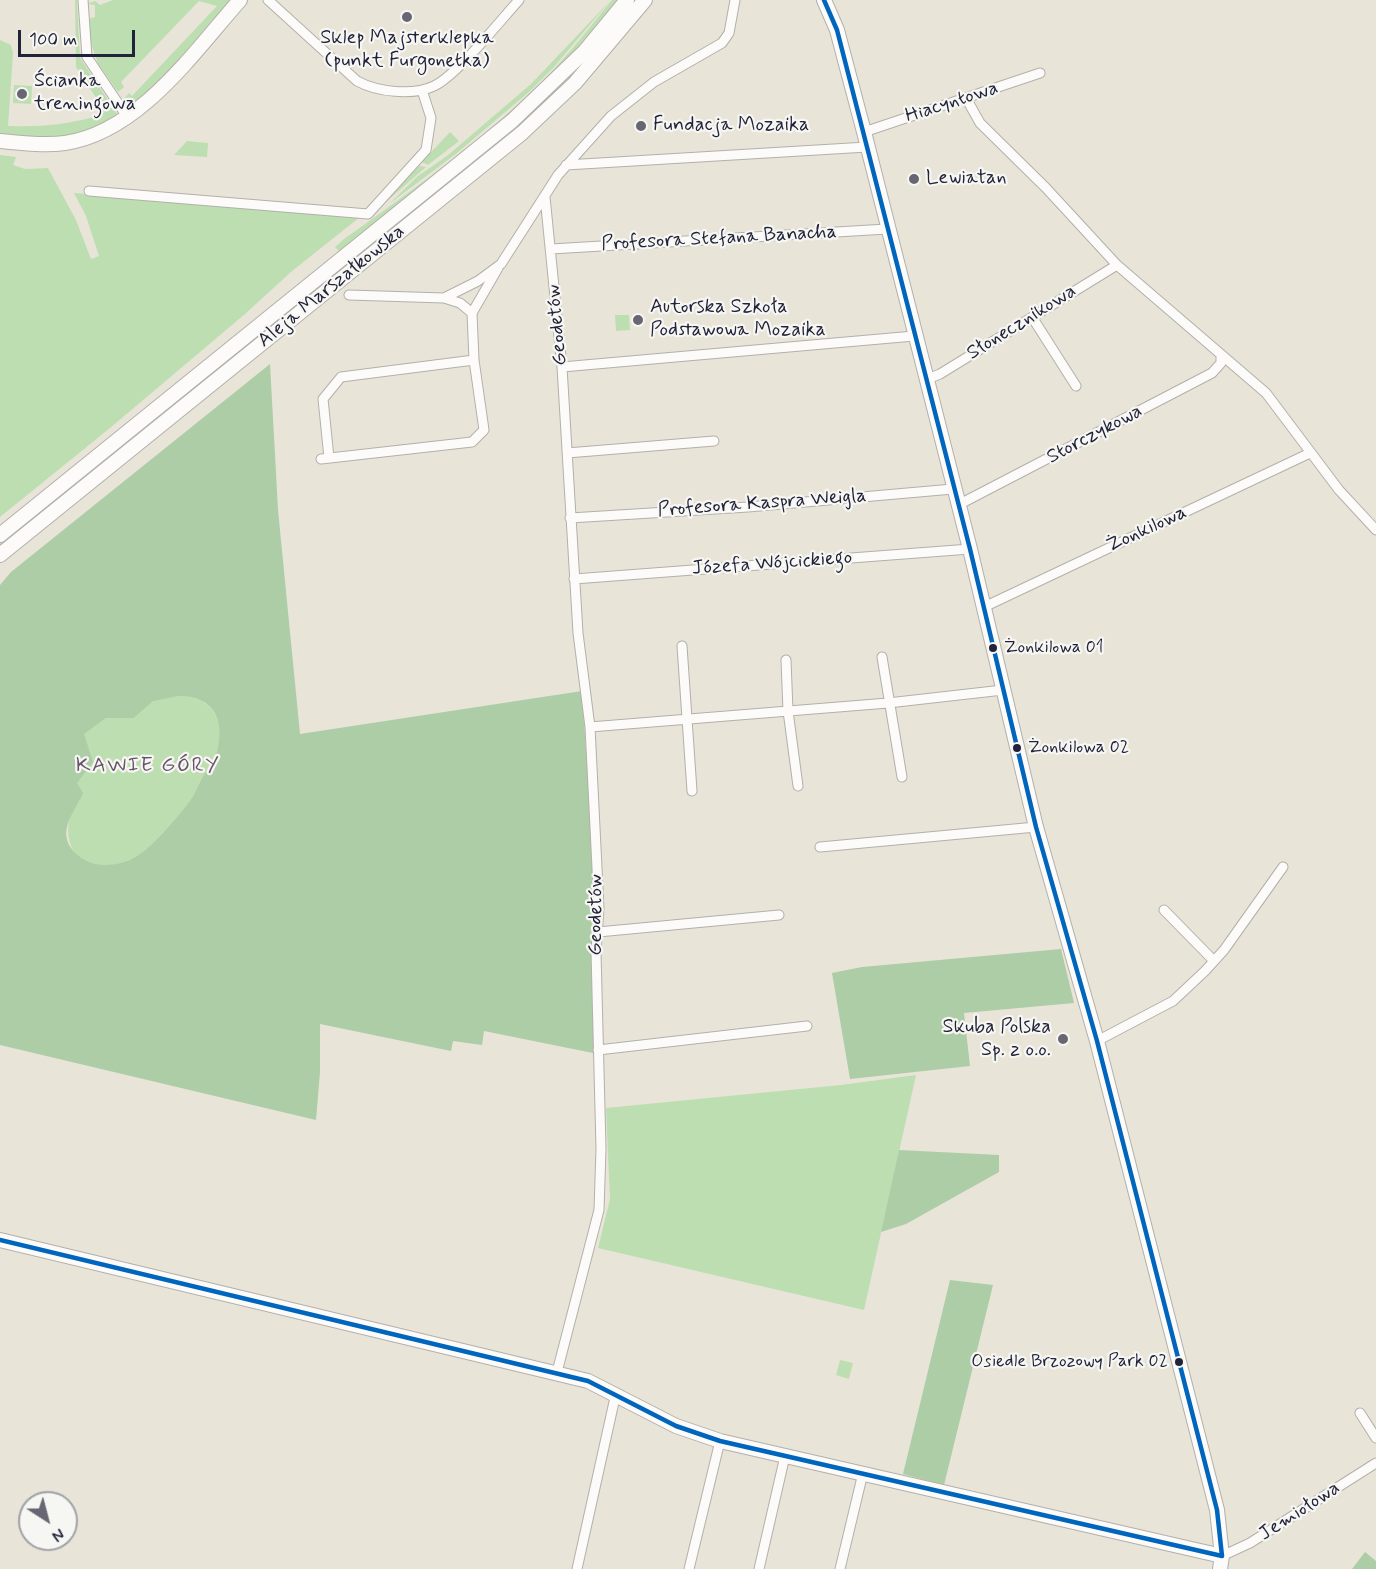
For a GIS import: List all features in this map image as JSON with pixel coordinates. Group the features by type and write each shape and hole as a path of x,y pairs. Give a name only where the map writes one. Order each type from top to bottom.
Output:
{"street":[{"path":"83,0 87,57 128,117"},
{"path":"0,141 64,143 96,135 128,117 147,102 240,0"},
{"path":"268,0 357,81 381,90 422,90 444,81 519,0"},
{"name":"Aleja Marszałkowska","path":"0,535 512,121 579,56 627,0"},
{"name":"Aleja Marszałkowska","path":"0,555 522,133 575,83 645,0"},
{"path":"474,360 341,377 323,399 325,458 472,442 484,430 474,360 472,313 566,165 624,104 654,82 722,43 729,33 735,0"},
{"path":"0,1240 557,1372 598,1384 676,1426 720,1441 863,1473 1221,1562 1216,1510 1097,1041 1036,826 970,549 925,380 864,132 837,30 824,0"},
{"name":"Hiacyntowa","path":"864,132 1040,73"},
{"path":"89,191 368,214 426,150 431,118 422,90"},
{"path":"966,98 980,123 1046,188 1117,265 1266,393 1310,453 1351,504 1376,530"},
{"path":"566,165 867,147"},
{"name":"Geodetów","path":"545,197 562,367 578,633 590,727 598,932 601,1149 599,1210 557,1372"},
{"name":"Profesora Stefana Banacha","path":"551,249 887,229"},
{"path":"444,298 462,291 501,264"},
{"name":"Słonecznikowa","path":"925,380 940,374 1117,265"},
{"path":"349,295 444,298 460,303 472,313"},
{"path":"1032,317 1076,386"},
{"path":"562,367 914,336"},
{"name":"Storczykowa","path":"958,505 1212,373 1221,363 1221,356"},
{"path":"567,453 714,441"},
{"name":"Żonkilowa","path":"984,607 1310,453"},
{"name":"Profesora Kaspra Weigla","path":"570,518 748,507 953,489"},
{"name":"Józefa Wójcickiego","path":"574,579 970,549"},
{"path":"682,646 692,791"},
{"path":"882,657 902,777"},
{"path":"786,660 788,711 798,786"},
{"path":"590,727 888,703 1003,690"},
{"path":"820,847 1036,826"},
{"path":"1097,1041 1173,1001 1214,961 1283,867"},
{"path":"1164,910 1214,961"},
{"path":"598,932 779,915"},
{"path":"598,1050 807,1026"},
{"path":"577,1569 616,1393"},
{"path":"1360,1413 1376,1438"},
{"path":"689,1569 720,1441"},
{"path":"759,1569 785,1456"},
{"name":"Jemiołowa","path":"1221,1562 1376,1463"},
{"path":"840,1569 863,1473"}],"green space":[{"path":"75,0 77,0 80,58 118,115 90,130 62,137 0,137 0,40 11,45 13,53 8,126 53,125 97,116 99,102 76,67"},
{"path":"113,0 234,0 167,76 139,102 130,107 123,100 129,93 132,96 217,6 199,1 121,82 124,87 118,92 98,64 89,42 88,19 95,17 95,5 87,4 95,1 100,5"},
{"path":"611,0 553,68 530,91 457,153 389,204 418,176 447,156 531,84"},
{"path":"612,0 618,0 565,63 524,104 341,253 335,247 479,138 529,94 561,62"},
{"path":"634,0 638,0 551,101 351,267 347,261 463,167"},
{"name":"Ścianka treningowa","path":"14,85 32,86 31,104 13,103"},
{"path":"450,132 459,141 428,165 422,162"},
{"path":"187,141 208,143 207,157 174,155"},
{"path":"0,155 16,157 13,165 25,169 48,168 76,220 91,259 99,256 86,216 74,193 360,217 292,271 245,314 110,428 0,517"},
{"path":"419,166 426,167 379,208"},
{"path":"343,264 348,270 0,549 0,541"},
{"path":"615,315 629,315 630,330 616,331"},
{"path":"270,364 278,510 300,734 582,691 594,872 593,1053 484,1031 482,1045 453,1041 451,1051 320,1024 320,1072 316,1120 0,1045 0,585 11,572","holes":["178,696 192,697 211,708 217,717 219,738 213,765 203,776 190,801 151,845 133,858 118,864 102,865 80,857 67,841 66,833 83,793 77,783 93,762 84,734 106,718 134,718 153,701"]},
{"path":"178,696 199,700 215,713 220,736 213,766 203,776 190,802 139,855 109,866 96,866 85,862 76,854 68,834 69,822 80,800 77,783 84,733 106,718 134,718 153,700"},
{"path":"1061,949 1074,1003 964,1013 970,1066 850,1079 832,973 862,967"},
{"path":"916,1075 864,1310 598,1248 610,1199 606,1108 841,1085"},
{"path":"899,1150 999,1155 999,1172 906,1224 881,1232"},
{"path":"950,1280 993,1285 944,1485 903,1474"},
{"path":"840,1360 853,1363 849,1379 836,1375"},
{"path":"1365,1552 1376,1561 1376,1569 1352,1569"}],"transit line":[{"path":"824,0 837,30 970,549 1036,827 1097,1041 1217,1510 1222,1556"},
{"path":"0,1240 588,1381 676,1426 720,1441 1222,1556"}],"place":[{"name":"Sklep Majsterklepka (punkt Furgonetka)","path":"407,17"},
{"name":"Ścianka treningowa","path":"22,94"},
{"name":"Fundacja Mozaika","path":"641,126"},
{"name":"Lewiatan","path":"914,179"},
{"name":"Autorska Szkoła Podstawowa Mozaika","path":"638,320"},
{"name":"Żonkilowa 01","path":"993,648"},
{"name":"Żonkilowa 02","path":"1017,748"},
{"name":"Skuba Polska Sp. z o.o.","path":"1063,1039"},
{"name":"Osiedle Brzozowy Park 02","path":"1179,1362"}],"district":[{"name":"KAWIE GÓRY","path":"148,767"}]}
